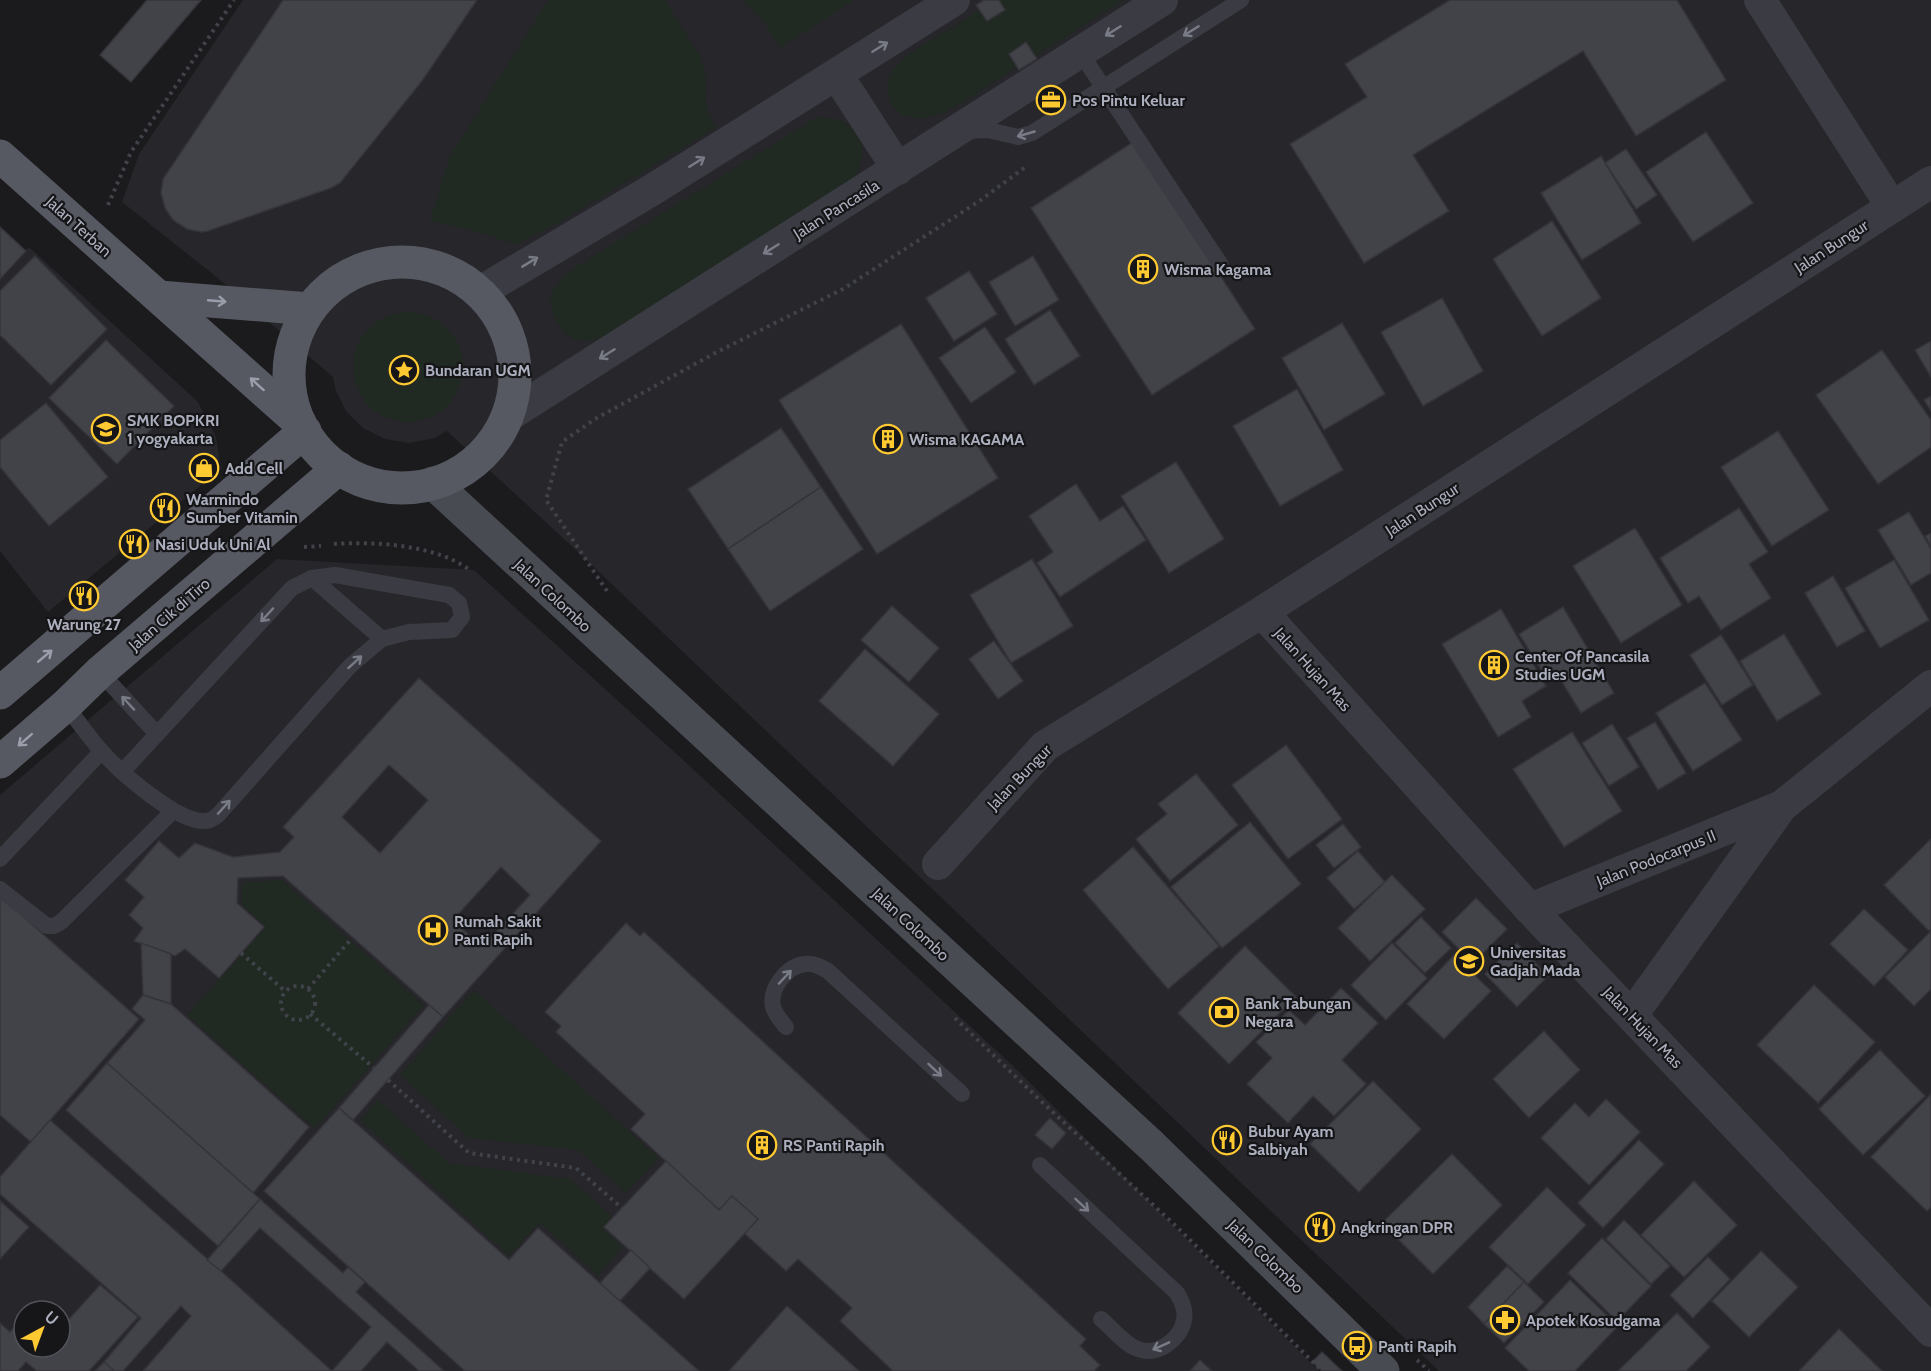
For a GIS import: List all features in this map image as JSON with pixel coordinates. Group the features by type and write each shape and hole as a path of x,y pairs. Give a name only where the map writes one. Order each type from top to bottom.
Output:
{"main road":[{"name":"Jalan Terban","path":"0,156 303,427"},
{"path":"401,261 440,268 458,277 480,292 500,318 513,354 516,374 508,416 501,430 476,461 459,474 433,483 404,487 386,486 352,476 339,468 320,452 303,427 291,393 290,357 294,339 310,309 335,283 350,273 384,263 401,261"},
{"path":"159,297 310,309"},
{"path":"0,693 303,427"},
{"name":"Jalan Cik di Tiro","path":"0,762 65,706 100,672 339,468"},
{"name":"Jalan Colombo","path":"433,483 1152,1146 1383,1371"}],"street":[{"path":"480,292 652,190 954,0"},
{"name":"Jalan Pancasila","path":"508,416 1162,0"},
{"path":"1760,0 1892,207"},
{"path":"837,75 898,169"},
{"name":"Jalan Bungur","path":"938,864 1046,746 1262,612 1931,182"},
{"name":"Jalan Hujan Mas","path":"1262,612 1530,909 1927,1321"},
{"name":"Jalan Podocarpus II","path":"1632,1015 1782,806 1931,686"},
{"name":"Jalan Podocarpus II","path":"1530,909 1782,806"}],"lane":[{"path":"949,135 977,130 1018,137 1026,136 1240,0"},
{"path":"1080,52 1221,265"},
{"path":"65,706 80,721 101,752 122,772 173,812 203,822 218,815 350,666 382,639 408,632 452,630 462,617 461,608 449,595 335,574 312,578 292,588 122,772"},
{"path":"312,578 382,639"},
{"path":"100,672 156,733"},
{"path":"0,859 101,752"},
{"path":"0,889 47,926 54,926 61,922 173,812"},
{"path":"786,1027 773,1008 776,987 783,976 794,968 806,964 817,965 828,971 962,1094"},
{"path":"1040,1165 1178,1293 1185,1312 1184,1321 1174,1339 1165,1346 1148,1351 1131,1346 1101,1319"}],"path":[{"path":"93,238 131,152 234,0"},
{"path":"610,597 546,500 562,442 595,419 706,358 843,289 978,202 1032,162"},
{"path":"300,547 347,543 422,550 460,562 473,573"},
{"path":"308,988 352,938"},
{"path":"241,953 285,991"},
{"path":"292,987 308,988 315,1001 310,1014 304,1019 296,1020 283,1012 281,997 285,991 292,987"},
{"path":"948,1011 1042,1103 1177,1227 1322,1371"},
{"path":"310,1014 374,1068"},
{"path":"388,1080 469,1153 576,1168 622,1208"},
{"path":"1412,1355 1429,1371"}],"shaded area":[{"name":"Universitas Gadjah Mada","path":"243,0 1931,0 1931,1371 1439,1371 577,551 447,431 435,438 409,443 385,439 363,428 346,411 336,391 333,377 219,279 122,202 139,154"},
{"path":"548,0 665,0 700,56 705,73 706,106 716,128 558,223 515,245 475,231 430,220 450,156"},
{"path":"742,0 854,0 780,48 762,19"},
{"path":"995,0 1124,0 945,113 926,118 913,118 896,110 890,100 888,89 894,70 900,62"},
{"path":"817,117 842,121 851,126 857,134 862,154 855,178 604,338 579,341 565,333 554,317 551,298 555,286 569,271"},
{"name":"SMK BOPKRI 1 yogyakarta","path":"29,247 198,402 216,437 219,456 218,471 48,612 0,551 0,276"},
{"path":"408,312 429,316 447,328 459,346 463,367 459,388 447,406 429,418 408,422 387,418 369,406 357,388 353,367 357,346 369,328 387,316"},
{"name":"Rumah Sakit Panti Rapih","path":"277,559 474,570 681,758 1012,1065 1319,1371 0,1371 0,795"},
{"path":"282,880 424,1005 315,1129 187,1015 266,927 241,904 243,882"},
{"path":"474,990 659,1158 626,1193 578,1150 469,1138 400,1075"},
{"path":"378,1100 449,1163 570,1179 612,1216 602,1228 623,1247 598,1276 540,1223 509,1256 360,1120"}],"building":[{"path":"147,0 201,0 131,82 100,55"},
{"path":"283,0 477,0 422,81 340,183 208,231 187,229 173,220 165,208 161,193 163,179"},
{"path":"984,0 999,0 1005,10 987,21 976,5"},
{"path":"1450,0 1677,0 1726,80 1636,136 1583,51 1413,155 1449,211 1364,263 1290,144 1367,97 1345,64"},
{"name":"Pos Pintu Keluar","path":"1026,42 1037,59 1019,70 1009,54"},
{"name":"Pos Pintu Keluar","path":"1055,86 1066,102 1047,114 1036,98"},
{"path":"1706,132 1753,203 1693,242 1646,172"},
{"name":"Wisma Kagama","path":"1133,142 1255,329 1152,395 1031,208"},
{"path":"1626,149 1657,195 1636,209 1605,163"},
{"path":"1601,156 1641,223 1582,260 1541,193"},
{"path":"1552,221 1601,298 1542,336 1493,259"},
{"path":"0,227 26,251 0,279"},
{"path":"35,256 107,329 51,385 0,335 0,291"},
{"path":"1033,256 1059,300 1015,326 989,282"},
{"path":"969,271 997,314 954,341 926,298"},
{"path":"1442,298 1483,371 1423,406 1381,332"},
{"path":"1050,310 1080,356 1034,385 1005,339"},
{"path":"1342,323 1385,394 1324,430 1282,358"},
{"name":"Wisma KAGAMA","path":"901,324 998,478 877,554 779,400"},
{"path":"985,327 1016,372 971,403 939,358"},
{"path":"106,340 174,406 117,464 49,398"},
{"path":"1931,341 1931,377 1915,350"},
{"path":"1882,350 1931,420 1931,447 1878,484 1816,395"},
{"path":"1297,389 1343,470 1280,506 1233,426"},
{"path":"1931,396 1931,411 1924,400"},
{"path":"46,403 108,477 49,526 0,467 0,440"},
{"path":"781,428 821,487 728,549 688,489"},
{"path":"1778,431 1829,510 1772,546 1721,467"},
{"path":"1176,462 1224,539 1169,573 1121,496"},
{"path":"1076,484 1100,521 1123,506 1146,540 1060,597 1037,563 1053,552 1029,516"},
{"path":"821,487 863,549 770,611 728,549"},
{"path":"1739,508 1768,552 1749,564 1771,598 1721,630 1699,596 1688,603 1660,558"},
{"path":"1909,512 1931,549 1931,573 1911,585 1878,530"},
{"path":"1635,528 1682,605 1621,643 1573,566"},
{"path":"1931,533 1931,546 1925,536"},
{"path":"1032,559 1073,626 1011,663 970,595"},
{"path":"1894,560 1929,620 1880,648 1845,588"},
{"path":"1833,576 1865,631 1837,647 1805,593"},
{"path":"892,606 939,648 909,682 861,640"},
{"path":"1563,607 1614,693 1581,713 1559,677 1549,682 1519,634"},
{"name":"Center Of Pancasila Studies UGM","path":"1501,609 1546,686 1522,701 1531,717 1498,737 1442,644"},
{"path":"1784,634 1821,694 1777,721 1740,661"},
{"path":"1721,635 1753,685 1722,705 1690,655"},
{"path":"994,641 1023,681 998,699 969,659"},
{"path":"865,649 939,714 893,766 819,701"},
{"path":"419,678 601,841 443,1017 283,876 238,878 237,903 264,927 219,978 185,949 175,956 134,941 143,928 129,915 144,897 125,880 159,841 179,858 195,843 233,857 280,852 294,837 283,827","holes":["389,765 428,800 380,853 342,817","501,867 530,895 482,947 453,920"]},
{"path":"1705,683 1742,740 1693,771 1656,713"},
{"path":"1655,722 1686,773 1658,790 1627,738"},
{"path":"1612,724 1639,767 1609,786 1582,743"},
{"path":"1572,732 1622,811 1564,847 1513,769"},
{"path":"1286,745 1342,819 1288,859 1232,785"},
{"path":"1196,774 1238,825 1170,881 1136,839 1167,814 1158,804"},
{"path":"1250,822 1301,884 1222,948 1171,887"},
{"path":"1343,824 1361,847 1334,868 1316,845"},
{"path":"1931,839 1931,929 1929,931 1884,885"},
{"path":"1133,847 1219,946 1168,989 1083,890"},
{"path":"1358,851 1385,882 1354,909 1327,878"},
{"path":"1392,875 1425,909 1370,961 1338,928"},
{"path":"0,896 139,1019 31,1142 0,1115"},
{"path":"1476,898 1507,929 1473,963 1442,932"},
{"path":"1864,909 1908,950 1874,986 1830,944"},
{"path":"1421,917 1451,948 1425,973 1395,943"},
{"name":"RS Panti Rapih","path":"626,923 640,936 644,932 1086,1339 1080,1346 1100,1365 1094,1371 893,1371 840,1321 852,1308 798,1259 786,1271 744,1233 758,1219 732,1196 719,1210 631,1129 645,1114 556,1032 561,1026 545,1012"},
{"path":"1931,931 1931,989 1914,1006 1885,977"},
{"path":"141,943 171,954 171,1004 143,995"},
{"path":"1392,943 1427,978 1386,1020 1351,985"},
{"path":"1517,943 1548,976 1517,1007 1485,974"},
{"path":"1245,946 1296,997 1229,1064 1178,1013"},
{"path":"1454,955 1491,991 1444,1039 1407,1004"},
{"path":"1814,985 1875,1042 1818,1103 1757,1045"},
{"path":"1341,988 1378,1023 1342,1060 1366,1084 1334,1116 1313,1096 1288,1123 1247,1084 1272,1058 1256,1042 1289,1010 1305,1025"},
{"path":"143,995 171,1004 309,1127 253,1193 107,1063 145,1020 132,1009"},
{"path":"429,1005 443,1017 353,1120 339,1108"},
{"path":"1544,1031 1580,1070 1529,1118 1493,1079"},
{"path":"1880,1050 1925,1096 1863,1155 1819,1109"},
{"path":"107,1063 260,1199 218,1246 66,1110"},
{"path":"1373,1081 1421,1129 1359,1192 1310,1144"},
{"path":"1931,1094 1931,1207 1927,1211 1871,1157"},
{"path":"1606,1099 1640,1132 1589,1185 1541,1138 1575,1103 1589,1117"},
{"path":"339,1108 509,1260 538,1228 699,1371 465,1371 264,1191"},
{"path":"1050,1118 1066,1133 1052,1149 1035,1135"},
{"path":"50,1120 332,1371 143,1371 191,1316 181,1306 123,1371 114,1371 104,1362 141,1318 0,1194 0,1177"},
{"path":"1639,1140 1664,1164 1603,1228 1578,1203"},
{"path":"1452,1154 1502,1205 1433,1274 1382,1223"},
{"path":"666,1161 719,1210 732,1196 758,1219 684,1299 604,1227"},
{"path":"1694,1181 1737,1225 1684,1277 1641,1235"},
{"path":"1547,1187 1586,1225 1528,1284 1489,1247"},
{"path":"260,1199 343,1273 348,1267 365,1282 356,1292 444,1371 419,1371 387,1342 361,1371 332,1371 371,1327 260,1228 221,1271 207,1260"},
{"path":"0,1201 29,1227 0,1259"},
{"path":"1624,1220 1670,1266 1651,1284 1606,1239"},
{"path":"1602,1238 1651,1286 1617,1321 1568,1273"},
{"path":"631,1250 650,1268 620,1301 600,1283"},
{"path":"1761,1251 1798,1287 1749,1337 1712,1301"},
{"path":"1708,1257 1730,1279 1693,1318 1670,1295"},
{"path":"1507,1266 1524,1282 1484,1324 1468,1307"},
{"path":"1570,1280 1618,1326 1575,1371 1529,1371 1505,1348"},
{"path":"1524,1282 1544,1302 1504,1343 1484,1324"},
{"path":"100,1285 138,1317 89,1371 37,1371 26,1362 18,1371 0,1371 0,1323 10,1332 12,1330 12,1359 72,1359 72,1316"},
{"path":"787,1306 859,1371 729,1371"},
{"path":"1677,1313 1710,1347 1686,1371 1618,1371"},
{"path":"1839,1329 1882,1371 1799,1371"},
{"path":"1322,1352 1342,1371 1322,1371 1312,1362"},
{"path":"1200,1360 1212,1371 1190,1371"},
{"path":"104,1362 110,1367 114,1371 95,1371"}],"place":[{"name":"Pos Pintu Keluar","path":"1051,100"},
{"name":"Wisma Kagama","path":"1143,269"},
{"name":"Bundaran UGM","path":"404,370"},
{"name":"SMK BOPKRI 1 yogyakarta","path":"106,429"},
{"name":"Wisma KAGAMA","path":"888,439"},
{"name":"Add Cell","path":"204,468"},
{"name":"Warmindo Sumber Vitamin","path":"165,508"},
{"name":"Nasi Uduk Uni Al","path":"134,544"},
{"name":"Warung 27","path":"84,596"},
{"name":"Center Of Pancasila Studies UGM","path":"1494,665"},
{"name":"Rumah Sakit Panti Rapih","path":"433,930"},
{"name":"Universitas Gadjah Mada","path":"1469,961"},
{"name":"Bank Tabungan Negara","path":"1224,1012"},
{"name":"Bubur Ayam Salbiyah","path":"1227,1140"},
{"name":"RS Panti Rapih","path":"762,1145"},
{"name":"Angkringan DPR","path":"1320,1227"},
{"name":"Apotek Kosudgama","path":"1505,1320"},
{"name":"Panti Rapih","path":"1357,1346"}]}
